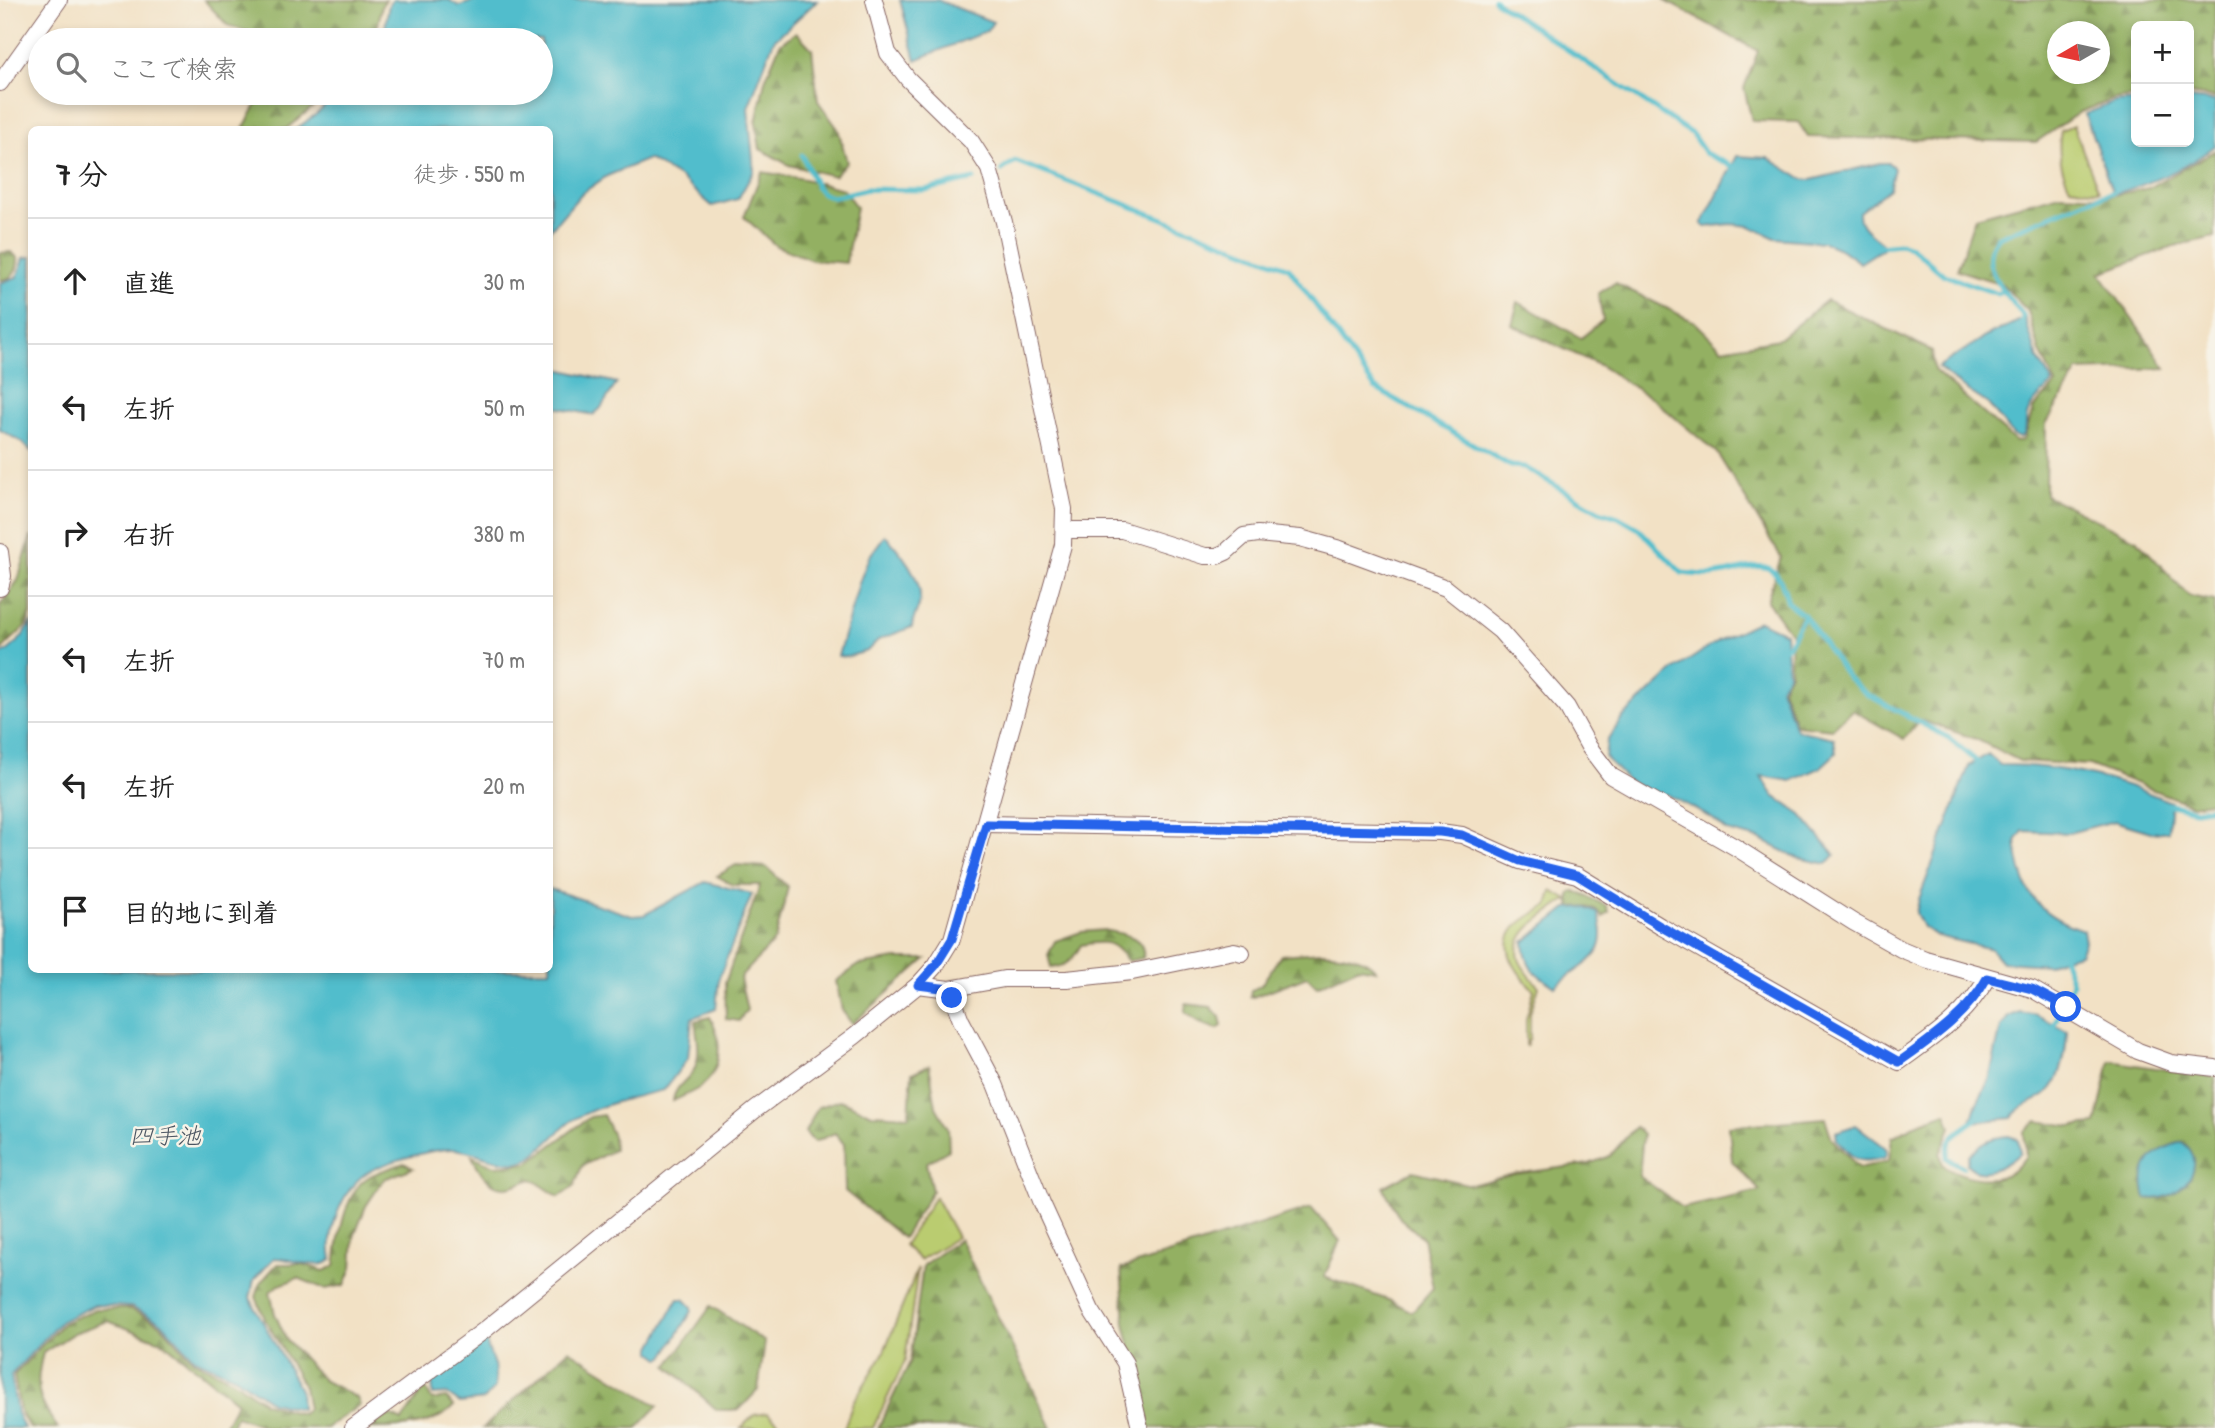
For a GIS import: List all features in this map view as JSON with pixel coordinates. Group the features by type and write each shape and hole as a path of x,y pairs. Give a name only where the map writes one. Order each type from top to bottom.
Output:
{"street":[{"path":"40,28 60,0"},
{"path":"353,1428 486,1329 755,1110 855,1036 918,985 936,965 952,939 1063,545 1064,509 1004,222 989,169 971,141 908,79 888,53 874,0"},
{"path":"0,83 28,44"},
{"path":"1065,530 1122,530 1205,556 1217,556 1226,552 1244,536 1258,534 1300,538 1340,549 1446,588 1500,631 1567,707 1589,747 1611,776 1735,847 1853,922 1901,949 1925,960 2032,989 2138,1051 2171,1063 2215,1068"},
{"path":"0,552 4,576 0,588"},
{"path":"986,824 1440,832 1462,835 1520,861 1577,875 1660,926 1899,1062 1928,1042 1961,1013 1987,978"},
{"path":"918,985 949,989 1004,979 1067,979 1132,972 1234,951 1242,953"},
{"path":"949,989 961,1020 995,1084 1042,1203 1091,1310 1125,1363 1140,1428"}],"green space":[{"path":"204,0 386,0 382,5 377,28 236,28 227,25"},
{"path":"1664,0 2215,0 2215,98 2194,95 2194,21 2131,21 2131,97 2115,99 2080,112 2036,142 1808,137 1798,122 1752,121 1744,88 1758,51"},
{"path":"796,32 812,49 818,101 838,129 847,162 834,176 789,165 760,149 756,123 765,80 780,44"},
{"path":"256,105 315,105 290,126 245,126"},
{"path":"2073,126 2099,191 2070,187 2067,181 2059,146 2061,131"},
{"path":"2215,151 2215,237 2174,246 2100,273 2166,368 2078,371 2046,424 2045,495 2137,540 2189,596 2215,601 2215,801 2192,805 2089,765 2020,761 1976,739 1920,720 1904,739 1852,710 1832,729 1796,725 1782,688 1790,673 1791,634 1767,601 1781,557 1717,453 1654,400 1599,365 1512,325 1518,302 1581,338 1603,320 1598,294 1615,283 1695,322 1722,349 1779,339 1827,300 1932,351 1934,370 2016,442 2024,440 2033,409 2056,384 2040,352 2028,311 2002,284 1957,270 1975,217 2060,194 2109,196 2149,188"},
{"path":"762,172 843,189 856,207 846,263 812,260 776,246 744,217"},
{"path":"11,252 18,258 16,270 9,278 0,280 0,253"},
{"path":"28,546 28,621 0,651 0,606 18,580"},
{"path":"736,865 766,867 788,887 775,940 740,978 747,1010 739,1021 726,1019 725,983 760,885 733,885 717,876"},
{"path":"1552,891 1570,901 1565,901 1532,925 1525,932 1518,949 1520,963 1539,987 1530,1013 1530,1037 1526,1047 1526,1019 1534,990 1510,956 1509,940 1519,924 1548,906"},
{"path":"1575,891 1607,906 1609,912 1603,917 1592,909 1570,907 1570,894"},
{"path":"1104,930 1137,940 1143,950 1143,958 1128,961 1113,946 1097,943 1081,945 1069,961 1062,966 1051,968 1048,955 1055,941 1081,932"},
{"path":"1321,952 1358,958 1376,970 1359,967 1317,986 1307,976 1250,997 1251,991 1261,985 1281,955"},
{"path":"897,959 926,959 852,1024 842,1010 836,981 859,965"},
{"path":"1186,1004 1211,1007 1220,1017 1222,1026 1217,1029 1200,1023 1185,1012"},
{"path":"710,1017 719,1045 713,1073 699,1088 673,1101 676,1091 697,1063 695,1021"},
{"path":"2110,1061 2215,1077 2215,1428 1149,1428 1125,1323 1121,1269 1311,1208 1340,1241 1324,1277 1391,1301 1412,1312 1433,1288 1423,1238 1400,1218 1383,1187 1413,1171 1471,1185 1514,1174 1589,1164 1610,1156 1635,1127 1643,1135 1639,1176 1683,1208 1760,1191 1732,1161 1729,1126 1825,1118 1832,1139 1859,1168 1889,1161 1892,1137 1918,1123 1946,1113 1951,1127 1940,1154 1943,1165 1967,1176 1993,1178 2017,1168 2026,1156 2024,1132 2037,1121 2071,1126 2096,1124"},
{"path":"929,1065 936,1107 948,1128 949,1150 926,1163 932,1191 903,1238 845,1191 844,1144 835,1133 814,1142 805,1132 818,1107 840,1100 872,1114 909,1116 912,1073"},
{"path":"603,1115 613,1136 614,1150 582,1166 574,1186 559,1197 532,1179 507,1187 493,1184 484,1176 472,1156 495,1166 528,1163 590,1117"},
{"path":"404,1163 413,1168 384,1179 366,1206 354,1237 352,1268 345,1285 325,1289 298,1278 277,1286 270,1292 275,1314 286,1339 323,1380 357,1398 360,1405 326,1428 269,1428 236,1416 231,1428 223,1428 237,1402 163,1342 108,1321 74,1333 43,1353 39,1393 58,1428 29,1428 20,1411 14,1375 63,1323 96,1309 130,1309 160,1324 194,1361 233,1380 265,1403 302,1414 308,1409 304,1387 265,1319 256,1297 261,1282 277,1264 302,1264 324,1271 335,1266 344,1218 359,1185 380,1171"},
{"path":"935,1197 957,1237 920,1260 904,1245"},
{"path":"960,1239 1052,1428 878,1428 910,1362 923,1265"},
{"path":"918,1268 905,1361 873,1428 844,1428 853,1403 883,1354"},
{"path":"711,1306 765,1342 758,1390 739,1410 717,1410 668,1366"},
{"path":"569,1350 658,1406 637,1428 483,1428"},
{"path":"425,1387 432,1400 446,1398 454,1406 436,1419 425,1423 367,1428 390,1415 402,1421"},
{"path":"767,1413 785,1428 741,1428 754,1415"}],"water":[{"path":"393,0 449,0 459,6 477,0 818,0 774,40 748,108 754,171 738,199 712,206 679,177 648,159 607,176 581,194 553,227 553,126 300,126 326,105 553,105 553,28 385,28 389,4"},
{"path":"900,0 937,0 993,22 987,31 916,60"},
{"path":"2194,99 2215,101 2215,146 2166,175 2113,194 2085,114 2115,102 2131,100 2131,147 2194,147"},
{"path":"1737,156 1768,158 1802,179 1811,180 1889,163 1894,168 1889,189 1859,212 1863,226 1882,243 1882,249 1860,263 1842,250 1823,242 1775,238 1750,226 1730,224 1706,227 1702,224"},
{"path":"24,258 28,258 28,448 0,430 0,283 17,277"},
{"path":"2025,318 2038,359 2053,383 2031,407 2025,433 2021,438 2014,436 1988,404 1938,367 1985,337"},
{"path":"553,368 617,383 593,415 553,407"},
{"path":"885,535 910,567 919,586 919,605 912,627 878,640 867,651 846,657 838,656 869,557"},
{"path":"1759,621 1785,633 1788,674 1780,687 1796,730 1834,738 1836,753 1820,768 1791,781 1761,776 1774,796 1801,815 1835,855 1827,864 1798,858 1759,839 1727,831 1713,819 1666,794 1653,794 1627,780 1605,757 1607,741 1623,717 1674,670 1718,641"},
{"name":"四手池","path":"28,627 28,973 553,973 553,890 632,916 644,915 705,882 752,894 719,978 716,1009 692,1018 688,1058 664,1090 583,1114 524,1161 505,1162 451,1149 432,1151 383,1165 357,1181 343,1201 331,1236 332,1259 327,1263 314,1264 274,1258 254,1280 250,1298 300,1390 301,1409 271,1402 236,1377 195,1359 161,1322 131,1307 95,1305 61,1321 11,1375 17,1413 24,1428 0,1428 0,655"},
{"path":"1988,754 2000,765 2066,770 2129,786 2171,802 2168,831 2154,833 2114,821 2069,833 2023,831 2016,841 2022,873 2033,898 2053,916 2083,930 2085,942 2080,954 2048,965 2002,962 1991,949 1937,936 1923,927 1916,913 1969,766"},
{"path":"1584,907 1598,913 1602,928 1599,950 1593,958 1555,987 1532,969 1524,942 1567,908"},
{"path":"2020,1012 2037,1015 2067,1031 2057,1080 2047,1093 2019,1110 2012,1118 1971,1122 1976,1105 1989,1080 2001,1027 2008,1017"},
{"path":"1856,1125 1886,1148 1884,1158 1867,1161 1857,1159 1837,1140 1836,1132"},
{"path":"2008,1136 2018,1139 2020,1153 2008,1162 1986,1171 1973,1169 1967,1164 1969,1155 1982,1144 1991,1139"},
{"path":"2182,1142 2191,1151 2194,1161 2188,1181 2169,1195 2158,1199 2146,1198 2144,1177 2149,1161 2162,1150"},
{"path":"678,1299 684,1299 692,1307 692,1311 664,1357 660,1358 652,1352 652,1347"},
{"path":"485,1339 495,1368 495,1388 484,1400 460,1403 447,1394 433,1395 432,1380"}],"waterway":[{"path":"1494,0 1692,134 1705,153 1736,168"},
{"path":"802,155 816,186 822,193 833,197 867,189 925,190 974,179"},
{"path":"1002,170 1015,161 1289,268 1375,388 1511,466 1524,467 1599,511 1618,517 1639,529 1682,573 1710,575 1760,566 1769,568 1783,585 1788,603 1804,615 1789,644 1783,649"},
{"path":"2022,325 2023,315 2001,288 1991,268 1992,247 1998,237 2114,192 2116,188"},
{"path":"1878,246 1900,244 1911,247 1944,275 1998,294 2003,291"},
{"path":"1804,615 1848,678 1866,694 1949,738 1980,764"},
{"path":"2166,804 2195,810 2215,807"},
{"path":"2052,1029 2072,983 2062,954"},
{"path":"1963,1167 1947,1158 1949,1143 1956,1134 1978,1118"}],"route":[{"path":"952,998 949,989 918,985 936,965 952,939 986,824 1440,832 1462,835 1520,861 1577,875 1660,926 1899,1062 1928,1042 1961,1013 1987,978 2032,989 2066,1007"}]}
